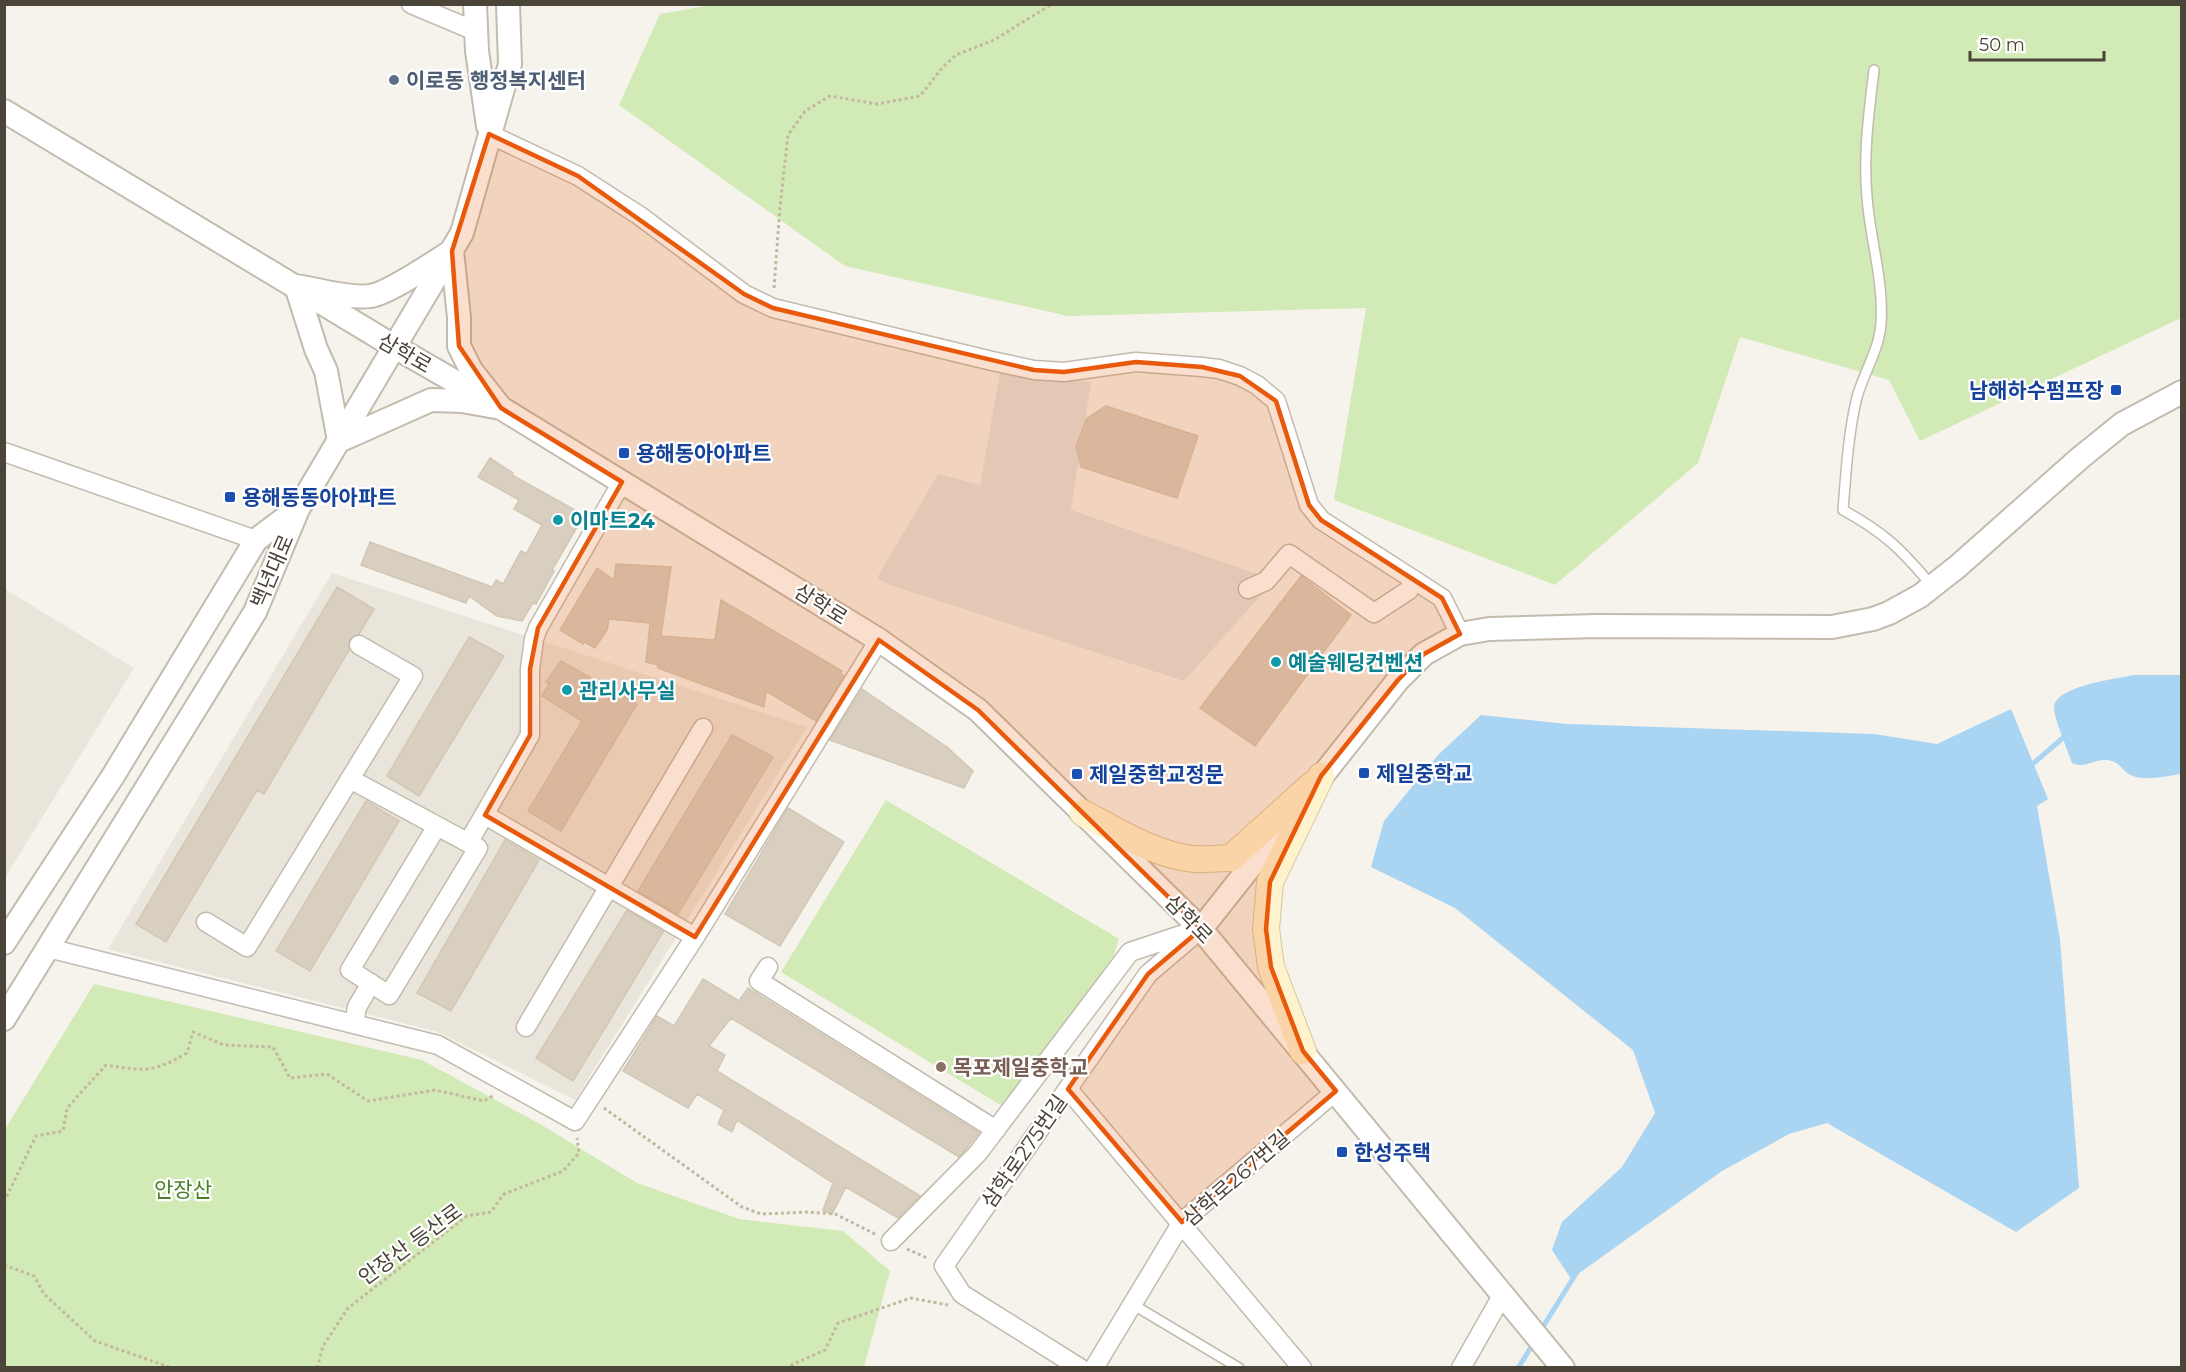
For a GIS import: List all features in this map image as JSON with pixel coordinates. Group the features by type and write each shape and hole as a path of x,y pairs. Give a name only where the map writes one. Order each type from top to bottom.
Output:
{"main road":[{"path":"1083,813 1125,836 1166,852 1193,859 1231,858 1321,776"},
{"path":"1303,1051 1271,967 1266,929 1270,882 1321,776"}],"street":[{"path":"411,4 475,31"},
{"path":"475,4 475,31 489,134"},
{"path":"298,509 462,233 510,64 508,4"},
{"name":"삼학로","path":"4,111 395,348 501,408 879,640 978,710 1201,929 1561,1365"},
{"path":"489,134 578,176 640,216 744,294 773,308 992,362 1034,370 1064,372 1137,362 1219,369 1240,376 1257,385 1276,401 1309,505 1321,520 1442,598 1460,634"},
{"path":"339,441 326,371 316,349 296,286 356,296 370,296 385,292 452,251"},
{"path":"452,251 459,317 459,346 471,370 501,408"},
{"path":"891,1241 978,1154 1130,952 1201,929 1398,680 1424,654 1460,634 1489,629 1597,626 1832,627 1873,619 1910,602 1932,586 2122,424 2181,392"},
{"path":"339,441 431,400 462,401 501,408"},
{"path":"4,452 256,540"},
{"path":"468,843 531,735 531,669 534,639 538,628 622,482"},
{"name":"백년대로","path":"4,943 113,776 256,540 298,509"},
{"name":"백년대로","path":"4,1019 145,794 255,612 298,509"},
{"path":"1248,589 1266,580 1289,555 1374,613 1409,590 1413,579"},
{"path":"48,948 438,1045 575,1121 695,938 879,640"},
{"path":"206,922 247,947 413,676 359,645"},
{"path":"526,1028 704,728"},
{"path":"350,779 478,848 389,995 350,970 437,826"},
{"path":"485,815 695,938"},
{"name":"삼학로275번길","path":"944,1266 1148,974 1201,929"},
{"path":"768,967 759,981 996,1130"},
{"path":"354,1024 357,1006 370,983"},
{"path":"1068,1089 1182,1222 1302,1368"},
{"name":"삼학로267번길","path":"1094,1368 1182,1222 1336,1091"},
{"path":"944,1266 962,1294 1080,1368"},
{"path":"1461,1368 1484,1326 1496,1286"}],"lane":[{"path":"1874,70 1868,123 1866,191 1878,279 1881,326 1876,348 1855,406 1849,442 1843,510 1884,535 1903,551 1932,586"},
{"path":"1132,1304 1239,1368"}],"path":[{"path":"773,308 788,135 805,111 830,96 877,104 920,96 943,67 956,55 994,40 1052,4"},
{"path":"4,1202 36,1136 63,1131 68,1108 106,1065 142,1071 168,1064 187,1053 193,1032 224,1045 273,1047 290,1078 327,1074 368,1101 435,1090 484,1101 494,1095 503,1081"},
{"path":"590,1098 742,1207 761,1214 808,1212 836,1214 944,1266"},
{"name":"안장산 등산로","path":"317,1368 323,1346 348,1308 467,1216 491,1212 504,1194 563,1170 579,1153 575,1121"},
{"path":"4,1265 34,1276 44,1294 95,1341 172,1368"},
{"path":"784,1368 825,1350 838,1323 911,1298 951,1305 962,1294"}],"highlighted area":[{"path":"489,134 578,176 744,294 773,308 1034,370 1064,372 1136,362 1202,367 1240,376 1276,401 1309,505 1321,520 1442,598 1460,634 1424,654 1398,680 1321,776 1270,882 1266,929 1271,967 1303,1051 1336,1091 1182,1222 1068,1089 1148,974 1201,929 978,710 879,640 695,937 485,815 530,735 530,669 538,628 622,482 501,408 459,346 452,251"}],"shaded area":[{"path":"1000,373 1091,382 1071,510 1275,580 1184,681 890,585 877,578 938,474 980,485"},
{"path":"332,573 807,727 575,1100 438,1032 108,949"},
{"path":"5,589 134,668 5,878"}],"green space":[{"path":"711,5 2181,5 2181,318 1920,441 1889,380 1740,337 1698,463 1555,585 1334,500 1366,308 1068,316 845,266 619,105 660,14"},
{"path":"886,800 1119,939 1113,957 1002,1106 781,972"},
{"name":"안장산","path":"94,984 422,1060 540,1124 637,1183 739,1219 843,1231 890,1271 864,1367 5,1367 5,1129"}],"water":[{"path":"2133,675 2181,675 2181,774 2144,778 2129,774 2118,764 2110,761 2100,760 2085,765 2072,763 2055,713 2057,700 2064,694 2087,685"},
{"path":"2011,709 2048,799 2037,806 2060,939 2079,1188 2016,1232 1827,1123 1789,1134 1722,1171 1571,1279 1552,1250 1562,1222 1622,1167 1655,1113 1633,1050 1455,908 1371,867 1384,821 1438,755 1481,715 1567,724 1874,734 1937,744"}],"building":[{"path":"1106,406 1198,436 1177,498 1081,467 1076,446 1087,418"},
{"path":"490,458 513,473 512,475 584,515 552,570 554,571 536,604 533,603 522,621 497,616 469,596 466,603 361,565 370,542 492,587 496,580 503,584 521,551 526,554 542,525 514,509 519,500 478,477"},
{"path":"616,564 671,567 661,636 715,640 721,600 842,671 840,673 844,676 816,721 766,691 764,707 646,662 650,623 609,619 607,630 595,648 585,642 583,644 560,630 597,568 614,580"},
{"name":"예술웨딩컨벤션","path":"1301,576 1351,615 1255,746 1200,708"},
{"path":"337,587 374,609 359,634 350,639 349,650 264,794 257,790 166,942 136,924"},
{"path":"469,637 504,656 419,796 387,776"},
{"path":"561,661 603,685 604,683 637,704 561,831 528,811 582,721 542,696 549,684 546,682"},
{"path":"862,689 947,747 973,771 964,788 830,740"},
{"path":"732,735 773,757 678,914 638,891"},
{"path":"366,801 399,821 310,971 276,951"},
{"path":"788,808 844,842 780,946 725,914"},
{"path":"505,840 539,860 451,1011 417,993"},
{"path":"627,910 663,932 573,1081 536,1058"},
{"path":"703,979 739,1001 748,988 979,1133 959,1157 731,1018 709,1046 725,1055 717,1071 920,1196 898,1218 846,1187 832,1214 823,1210 833,1183 737,1120 732,1132 718,1124 724,1110 697,1094 688,1108 623,1071 657,1016 674,1026"}],"waterway":[{"path":"2029,767 2064,737"},
{"path":"1541,1330 1577,1272"},
{"path":"1518,1368 1535,1341"}],"place":[{"name":"이로동 행정복지센터","path":"394,80"},
{"name":"남해하수펌프장","path":"2116,390"},
{"name":"용해동아아파트","path":"624,453"},
{"name":"용해동동아아파트","path":"230,497"},
{"name":"이마트24","path":"558,520"},
{"name":"예술웨딩컨벤션","path":"1276,662"},
{"name":"관리사무실","path":"567,690"},
{"name":"제일중학교","path":"1364,773"},
{"name":"제일중학교정문","path":"1077,774"},
{"name":"목포제일중학교","path":"941,1067"},
{"name":"한성주택","path":"1342,1152"}]}
